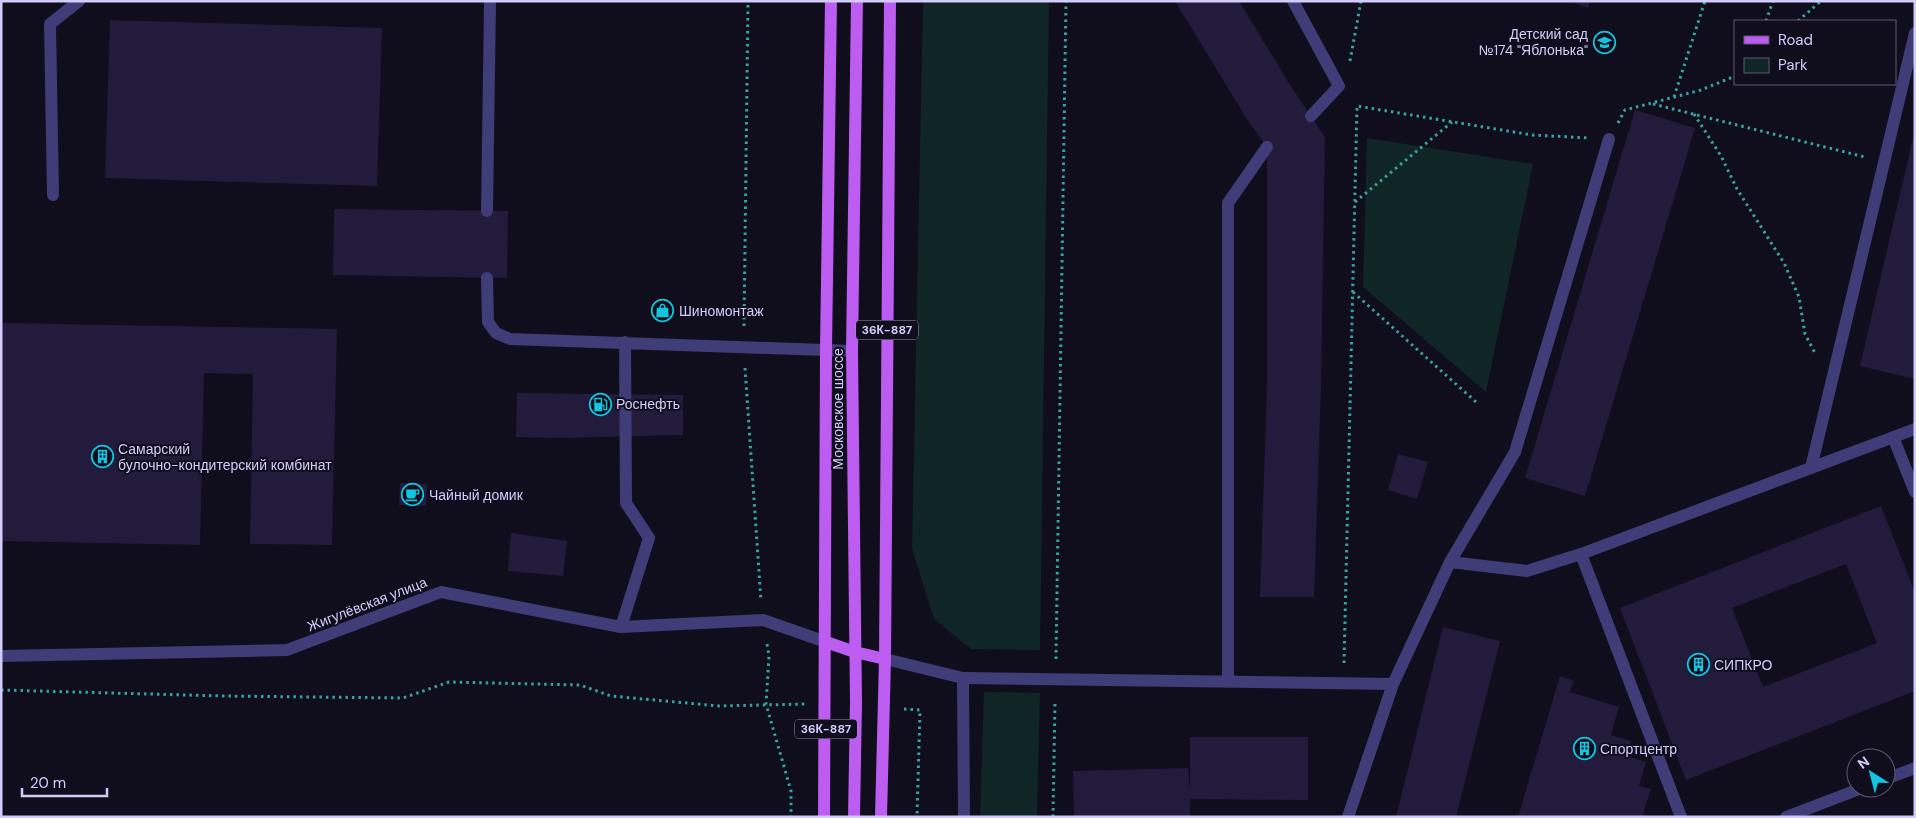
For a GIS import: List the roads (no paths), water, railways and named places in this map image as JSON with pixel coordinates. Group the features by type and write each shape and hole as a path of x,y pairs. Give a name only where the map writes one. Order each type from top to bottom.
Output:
{"main road":[{"name":"Московское шоссе","path":"824,817 826,350 831,1"},
{"name":"Московское шоссе","path":"854,817 856,703 852,351 857,1"},
{"name":"36К-887","path":"881,817 885,659 890,1"},
{"name":"Жигулёвская улица","path":"826,642 855,652 885,659"}],"street":[{"path":"53,195 50,24 79,1"},
{"path":"487,211 490,1"},
{"path":"1293,1 1339,86 1311,116"},
{"path":"1811,468 1915,33"},
{"path":"1348,817 1393,684 1450,562 1515,452 1609,139"},
{"path":"1228,681 1228,203 1267,147"},
{"path":"487,278 488,322 496,333 510,339 852,351"},
{"path":"621,627 648,538 626,503 625,342"},
{"path":"1450,562 1527,571 1581,554 1915,429"},
{"path":"1892,438 1915,492"},
{"path":"1581,554 1681,817"},
{"name":"Жигулёвская улица","path":"1,656 287,650 441,592 621,627 763,620 826,642"},
{"path":"885,659 963,678 1393,684"},
{"path":"963,678 964,817"},
{"path":"1896,775 1915,768"},
{"path":"1786,817 1846,794"}],"place":[{"name":"Детский сад №174 \"Яблонька\"","path":"1604,42"},
{"name":"Шиномонтаж","path":"663,311"},
{"name":"Роснефть","path":"600,404"},
{"name":"Самарский булочно-кондитерский комбинат","path":"102,457"},
{"name":"Чайный домик","path":"413,495"},
{"name":"СИПКРО","path":"1698,665"},
{"name":"Спортцентр","path":"1584,749"}]}
